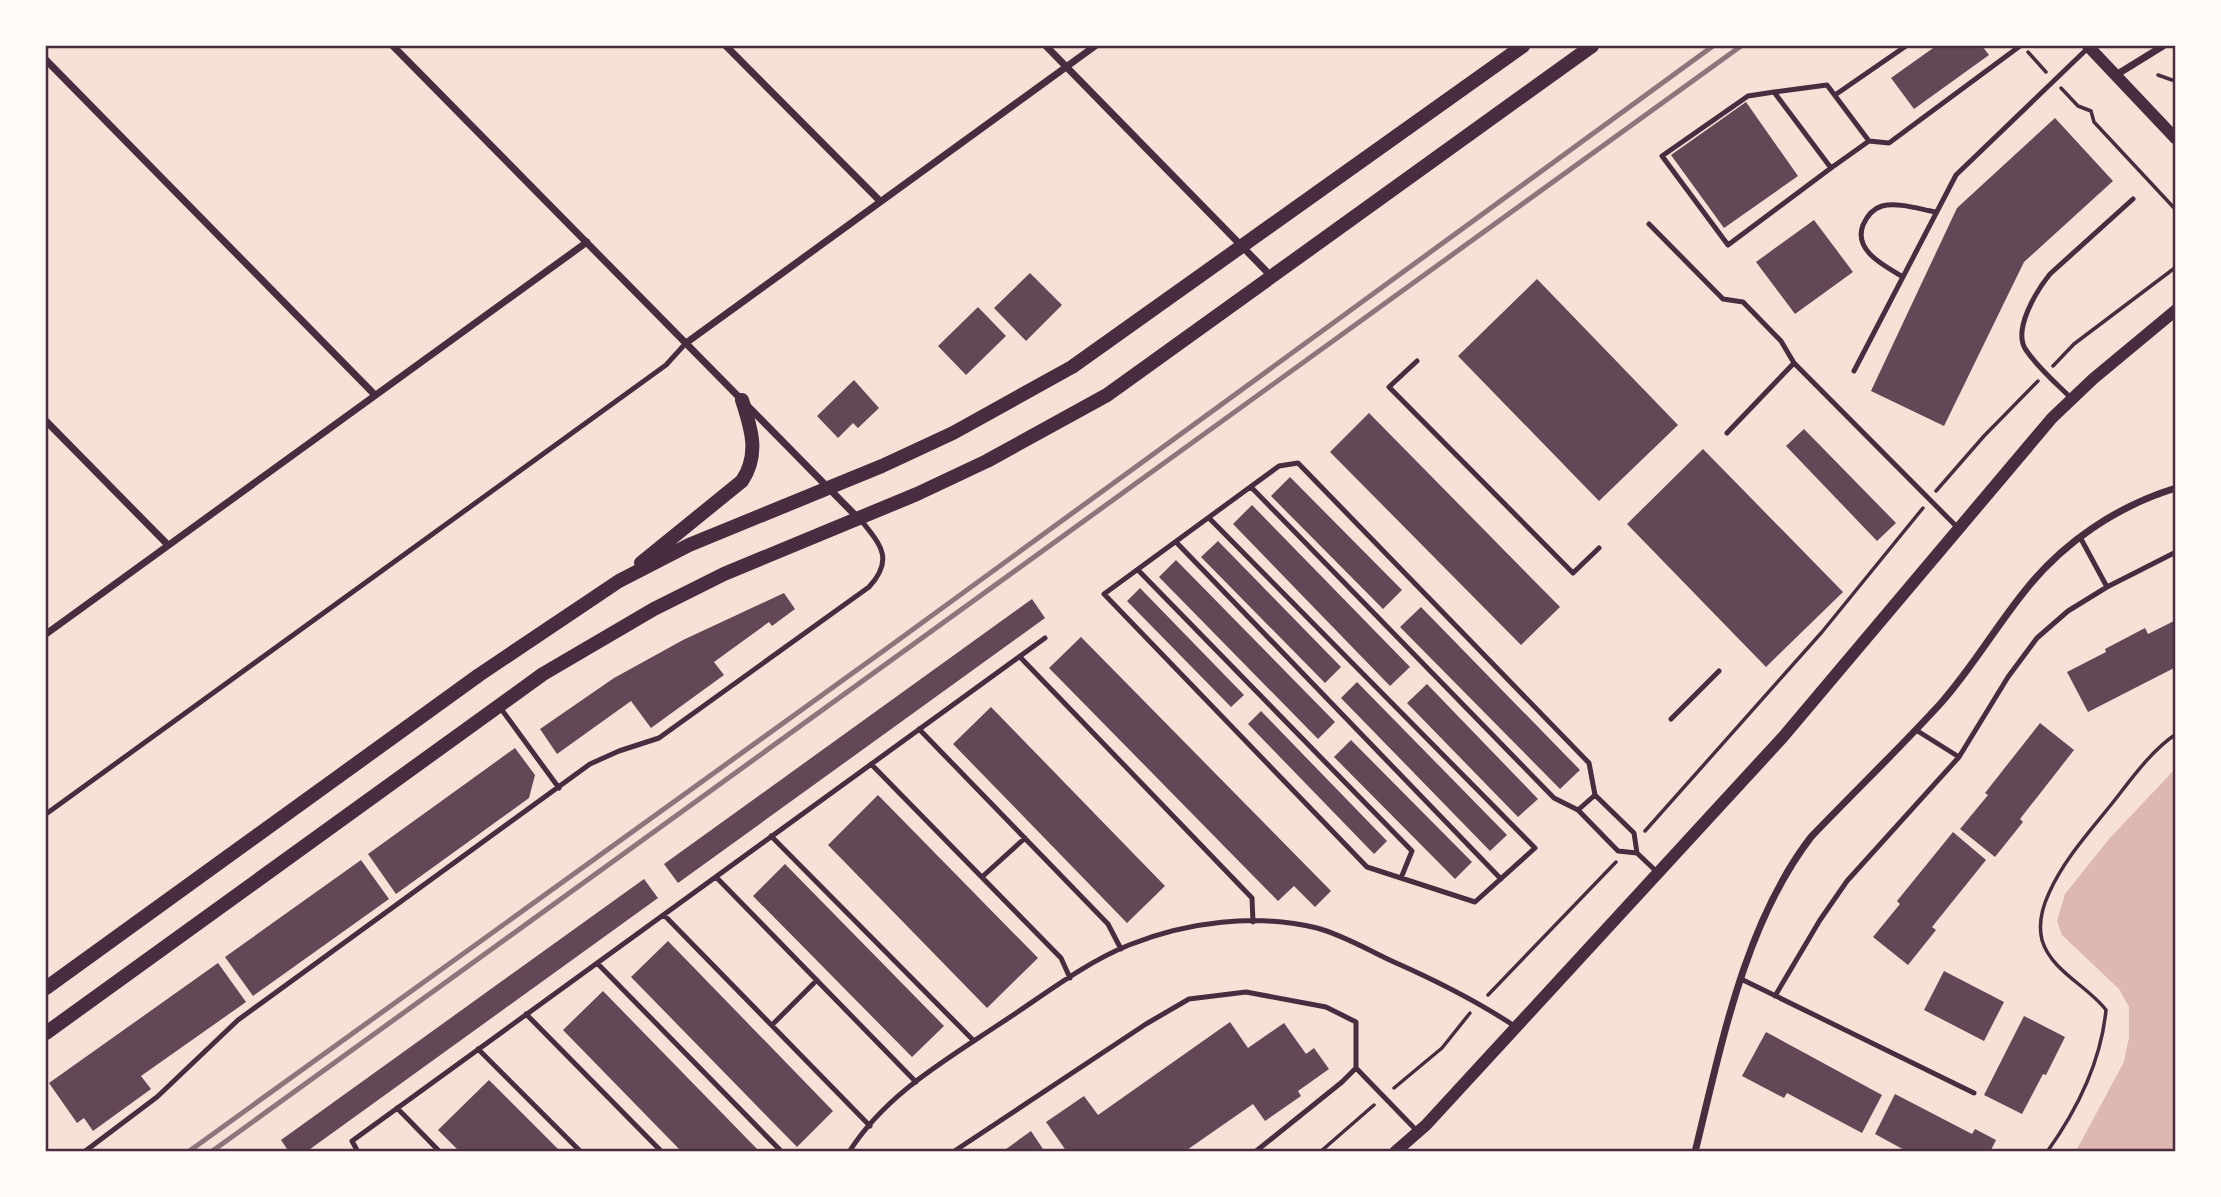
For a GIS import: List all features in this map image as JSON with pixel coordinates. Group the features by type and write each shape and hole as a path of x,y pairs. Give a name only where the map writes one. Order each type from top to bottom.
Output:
{"main road":[{"path":"619,581 689,545 830,489 953,433 1072,367 1523,46"},
{"path":"46,1034 543,674 654,609 724,574 860,519 987,461 1107,396 1592,46"},
{"path":"46,988 479,675 619,581 742,481 750,470 754,455 752,432 742,400"}],"street":[{"path":"393,46 860,519"},
{"path":"726,46 880,201"},
{"path":"1046,46 1272,277"},
{"path":"687,343 1095,46"},
{"path":"2089,46 2175,139"},
{"path":"2116,75 2163,46"},
{"path":"46,60 375,395"},
{"path":"46,634 587,242"},
{"path":"1395,1152 1418,1132 1783,737 2052,418 2134,343 2175,310"},
{"path":"46,422 168,545"},
{"path":"1695,1152 1741,979 1774,892 1797,854 1916,730 1979,656 2023,592 2049,564 2080,537 2126,508 2175,488"}],"lane":[{"path":"1835,95 1906,46"},
{"path":"1869,141 1828,85 1748,96 1662,156 1728,245 1869,141 1889,143 2021,46"},
{"path":"1854,371 1956,175 2089,46"},
{"path":"1774,92 1831,168"},
{"path":"2072,399 2025,350 2022,335 2025,318 2041,285 2050,274 2133,199"},
{"path":"1903,277 1875,260 1864,246 1861,232 1867,215 1880,207 1895,205 1936,212"},
{"path":"1649,224 1723,299 1743,302 1781,341 1794,363 1958,528"},
{"path":"46,814 666,365 687,343"},
{"path":"1417,361 1389,387 1573,573 1600,548"},
{"path":"1727,433 1794,363"},
{"path":"1209,518 1535,848 1475,902 1367,867 1104,594 1279,466 1298,463 1589,763 1595,795 1634,833 1637,853 1658,873"},
{"path":"1251,487 1555,798 1578,810 1618,851 1637,853"},
{"path":"84,1152 156,1097 238,1020 590,764 659,738 869,587 878,577 884,561 877,540 860,519"},
{"path":"2080,537 2107,587"},
{"path":"1176,542 1501,879"},
{"path":"1775,996 1820,920 1847,881 1959,757 2008,677 2037,638 2068,611 2107,587 2175,552"},
{"path":"1138,570 1412,851 1401,878"},
{"path":"358,1152 352,1141 1045,638"},
{"path":"1020,657 1252,898 1253,922"},
{"path":"1671,719 1719,671"},
{"path":"499,706 559,788"},
{"path":"919,729 1108,924 1121,949"},
{"path":"1916,730 1959,757"},
{"path":"871,764 1061,958 1070,978"},
{"path":"1578,810 1595,795"},
{"path":"771,836 974,1041"},
{"path":"982,877 1025,838"},
{"path":"716,877 916,1082"},
{"path":"664,915 870,1126"},
{"path":"849,1152 870,1126 916,1082 974,1041 1070,978 1121,949 1173,930 1213,923 1253,922 1292,923 1320,929 1463,995 1516,1027"},
{"path":"597,963 782,1152"},
{"path":"1741,979 1974,1093"},
{"path":"772,1025 817,980"},
{"path":"953,1152 1146,1024 1189,999 1246,992 1326,1007 1356,1022 1356,1068 1418,1132"},
{"path":"526,1014 662,1152"},
{"path":"478,1049 581,1152"},
{"path":"1255,1152 1356,1068"},
{"path":"397,1108 440,1152"}],"path":[{"path":"2021,46 2078,106 2091,111 2094,122 2175,209"},
{"path":"2158,75 2175,81 2175,73"},
{"path":"1635,842 1822,632 1929,499 1984,436 2074,344 2175,267"},
{"path":"2046,1152 2071,1116 2101,1047 2106,1010 2095,996 2079,985 2049,954 2043,943 2040,919 2048,894 2080,843 2137,772 2175,734"},
{"path":"1320,1152 1442,1048 1460,1023 1626,852"}],"shaded area":[{"path":"2175,769 2175,1151 2076,1151 2124,1062 2129,1037 2129,1007 2119,989 2062,935 2057,921 2065,894 2109,839"}],"building":[{"path":"1936,46 1982,46 1989,55 1914,109 1891,78"},
{"path":"1746,102 1798,176 1724,228 1671,155"},
{"path":"2055,118 2113,181 2024,262 1944,426 1871,391 1957,208"},
{"path":"1814,220 1853,272 1795,314 1756,262"},
{"path":"1030,273 1062,305 1026,341 994,308"},
{"path":"1537,279 1678,425 1599,501 1458,356"},
{"path":"978,307 1006,336 966,375 938,346"},
{"path":"854,380 879,408 858,428 853,423 838,438 817,416"},
{"path":"1369,413 1560,607 1521,645 1330,452"},
{"path":"1804,429 1896,523 1877,541 1786,446"},
{"path":"1703,449 1843,592 1766,667 1627,524"},
{"path":"1290,477 1402,590 1383,609 1271,496"},
{"path":"1252,505 1410,667 1390,686 1233,524"},
{"path":"1218,541 1341,667 1325,683 1201,557"},
{"path":"1176,560 1335,722 1318,739 1159,577"},
{"path":"1140,588 1244,695 1231,707 1127,601"},
{"path":"784,593 795,609 772,626 769,622 714,662 724,675 651,728 631,701 557,754 540,729 614,678 683,640"},
{"path":"1032,599 1045,618 678,883 664,864"},
{"path":"1421,607 1580,770 1560,789 1400,627"},
{"path":"2176,620 2176,667 2088,712 2067,672 2145,628 2148,634"},
{"path":"1081,637 1331,891 1315,907 1294,886 1278,901 1049,668"},
{"path":"1357,682 1507,835 1490,851 1341,698"},
{"path":"1427,684 1538,799 1518,817 1407,703"},
{"path":"991,707 1165,886 1127,923 953,744"},
{"path":"1261,711 1387,841 1374,854 1248,724"},
{"path":"2040,723 2074,750 2020,819 2023,822 1995,857 1960,829"},
{"path":"1351,740 1472,862 1455,879 1334,757"},
{"path":"515,748 535,775 529,798 396,894 368,854"},
{"path":"878,795 1038,958 987,1008 828,845"},
{"path":"1953,832 1986,860 1932,927 1936,930 1908,965 1873,937 1900,904 1897,901"},
{"path":"361,860 389,899 253,996 225,957"},
{"path":"785,864 944,1026 912,1057 753,896"},
{"path":"644,879 658,898 306,1152 289,1152 281,1140"},
{"path":"668,941 833,1111 797,1147 631,977"},
{"path":"218,963 246,1002 141,1076 151,1089 93,1131 84,1118 77,1123 49,1083"},
{"path":"1944,971 2004,1002 1984,1041 1924,1010"},
{"path":"603,991 760,1152 682,1152 563,1030"},
{"path":"2024,1016 2065,1037 2022,1114 1984,1095"},
{"path":"1230,1022 1248,1048 1284,1023 1306,1054 1314,1048 1329,1069 1298,1091 1301,1096 1265,1121 1253,1104 1184,1152 1067,1152 1046,1122 1084,1096 1098,1115"},
{"path":"1766,1032 1882,1095 1862,1133 1787,1093 1784,1098 1742,1076"},
{"path":"489,1080 561,1152 460,1152 438,1130"},
{"path":"1895,1094 1972,1134 1975,1129 1996,1140 1990,1152 1908,1152 1875,1134"},
{"path":"1031,1131 1045,1152 1002,1152"}],"railway":[{"path":"188,1152 886,649 1713,46"},
{"path":"211,1152 1741,46"}]}
